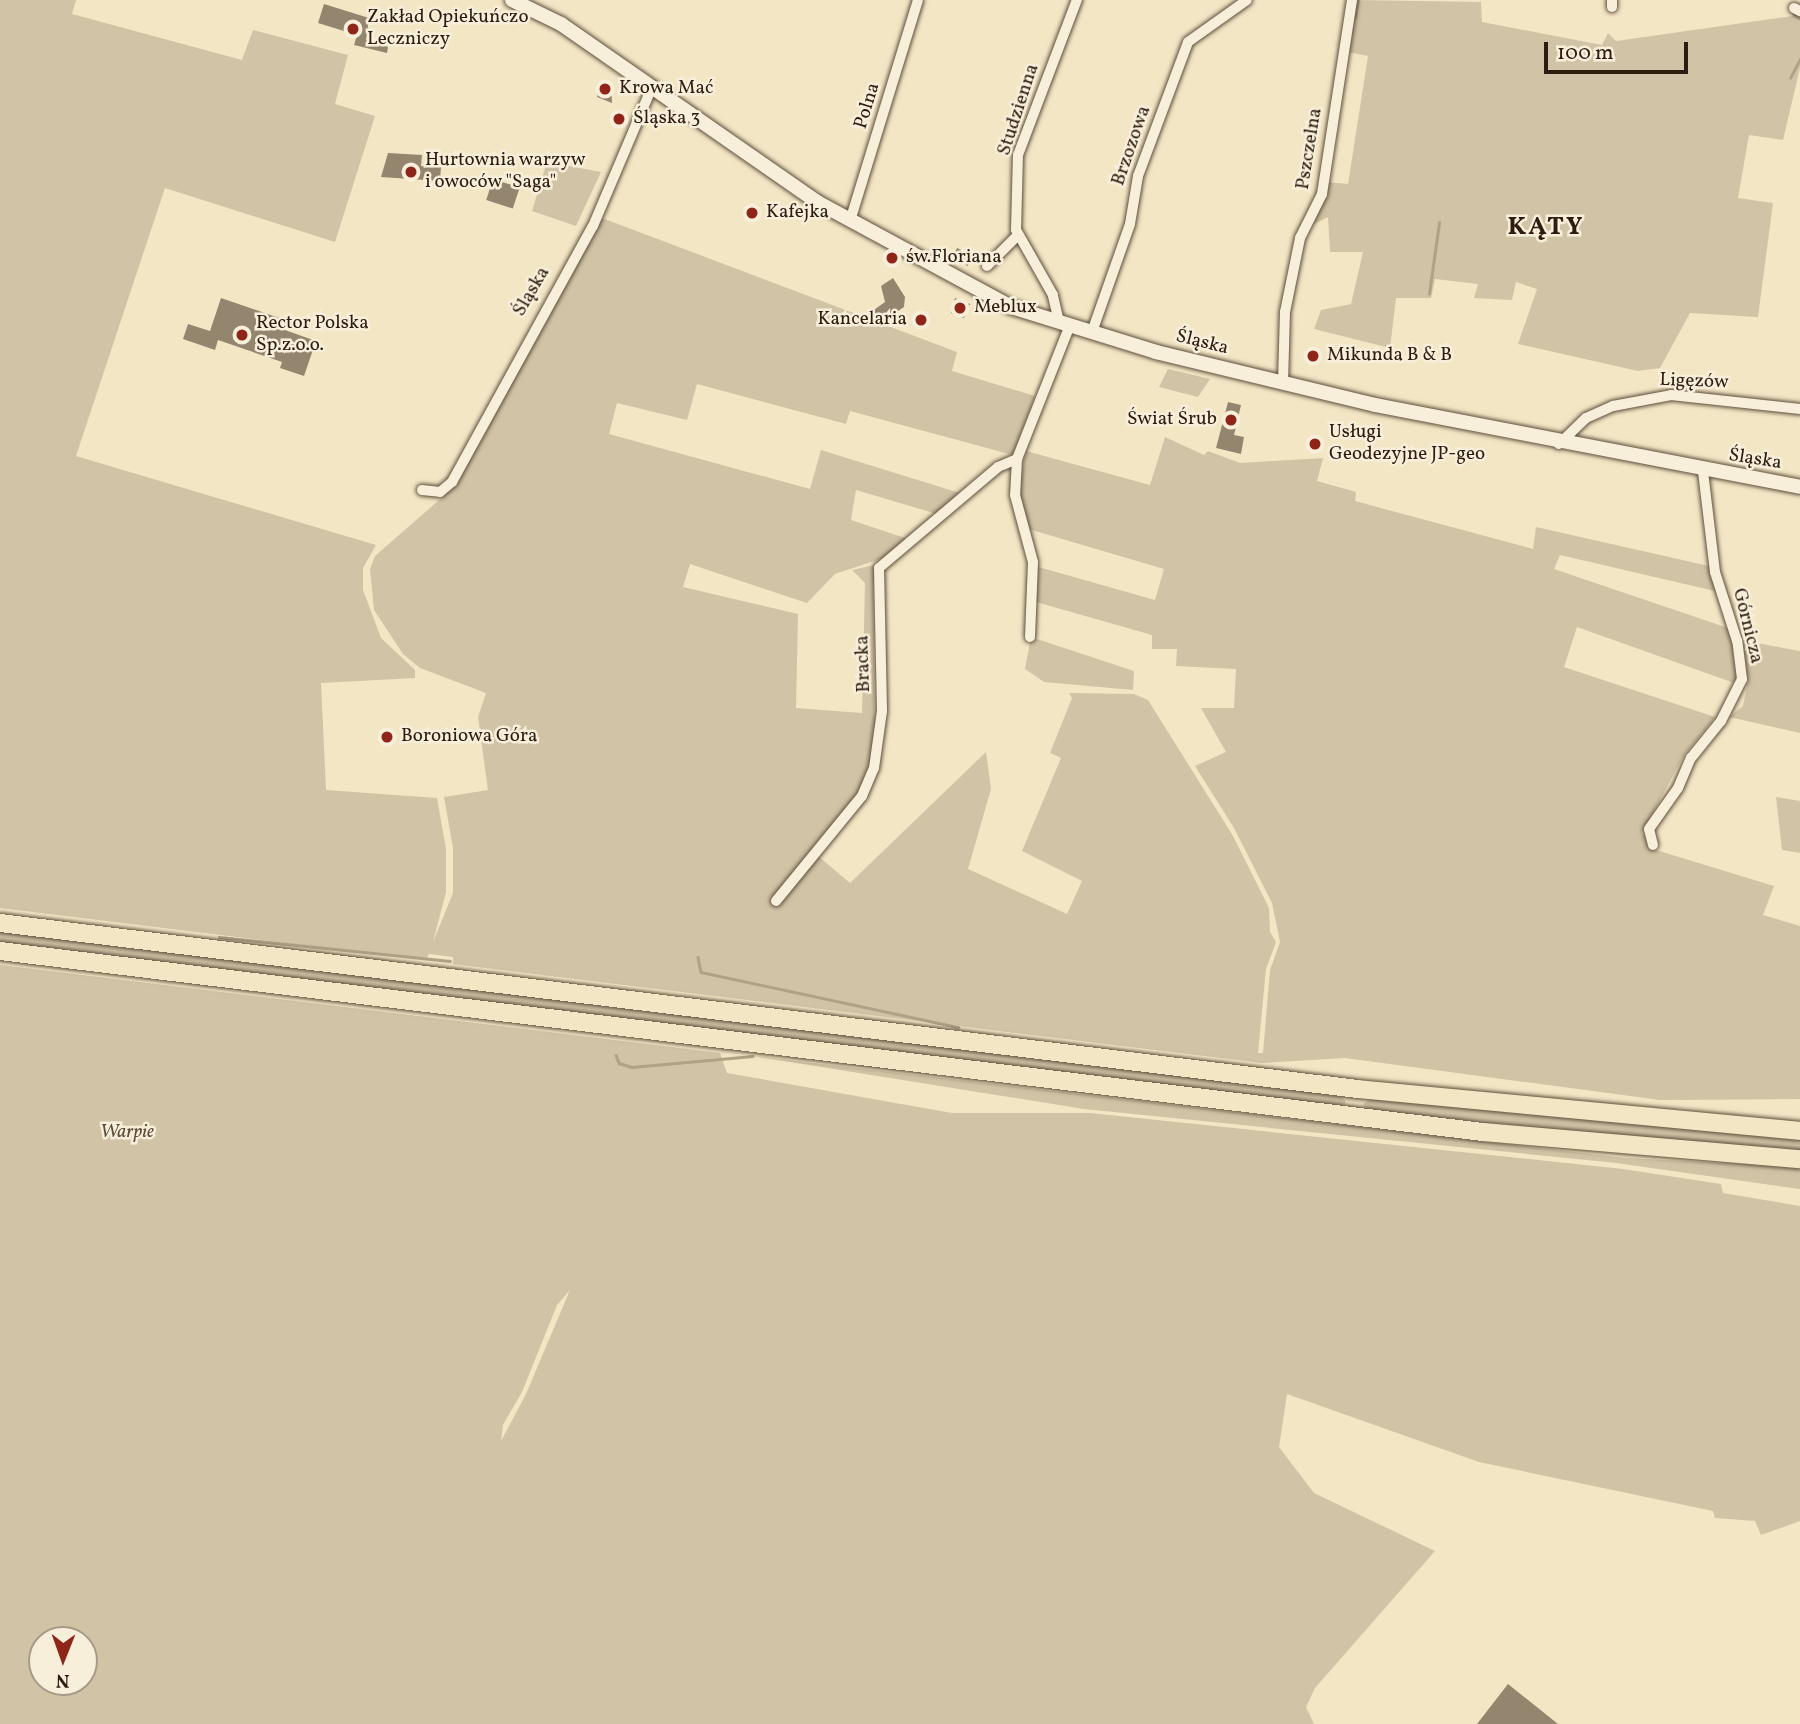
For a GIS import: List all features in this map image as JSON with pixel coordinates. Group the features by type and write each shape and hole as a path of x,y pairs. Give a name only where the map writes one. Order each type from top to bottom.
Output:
{"highway":[{"path":"0,923 1464,1102 1800,1131"},
{"path":"0,951 1469,1130 1800,1159"}],"main road":[{"name":"Śląska","path":"512,0 554,19 850,221 994,300 1092,332 1283,383 1559,444 1800,487"}],"street":[{"name":"Polna","path":"850,221 918,0"},
{"name":"Studzienna","path":"1018,235 1018,155 1077,0"},
{"name":"Brzozowa","path":"1092,332 1130,224 1138,176 1188,42 1247,0"},
{"name":"Pszczelna","path":"1283,383 1284,312 1300,238 1322,194 1352,0"},
{"name":"Śląska","path":"422,489 440,492 452,482 593,226 652,87"},
{"path":"987,266 1018,235 1053,295 1064,323 1017,459 1015,495 1033,562 1030,637"},
{"name":"Ligęzów","path":"1559,444 1586,418 1613,406 1671,395 1800,409"},
{"name":"Bracka","path":"776,901 862,796 874,768 883,711 879,568 998,467 1017,459"},
{"name":"Górnicza","path":"1653,845 1649,829 1742,679 1737,641 1715,572 1703,471"}],"green space":[{"path":"0,0 76,0 72,14 242,60 253,30 348,55 335,104 375,116 335,242 165,188 76,456 376,545 363,568 363,590 381,638 415,670 415,678 321,683 326,790 437,798 446,849 446,892 433,942 453,893 453,848 444,797 488,790 478,717 486,693 420,668 403,654 374,610 370,569 375,556 454,487 602,218 957,352 952,371 1035,396 1013,455 850,411 846,424 697,384 687,420 617,403 609,434 810,489 821,450 963,494 937,514 856,490 851,520 908,539 883,558 835,574 807,603 690,564 683,587 798,614 796,708 862,713 865,583 852,570 879,564 873,585 875,737 865,798 818,856 850,883 986,752 991,789 968,869 1067,914 1082,881 1022,851 1061,758 1050,753 1072,698 1069,693 1134,694 1148,700 1233,836 1269,908 1270,932 1276,942 1266,969 1258,1053 1263,1053 1270,970 1280,942 1272,903 1234,828 1195,766 1226,752 1201,708 1234,708 1236,669 1176,666 1177,649 1152,649 1152,635 1036,602 1035,566 1155,600 1164,569 1025,528 1017,496 1026,451 1150,485 1165,437 1204,455 1208,451 1240,463 1323,458 1317,481 1356,492 1355,501 1533,549 1536,527 1709,566 1719,592 1560,555 1554,569 1731,629 1737,684 1577,627 1564,667 1715,717 1684,755 1642,833 1656,850 1774,886 1763,915 1800,926 1800,1099 1660,1100 1345,1058 1262,1063 453,964 453,957 429,954 426,960 0,908"},
{"path":"1354,0 1481,2 1482,22 1602,45 1608,33 1616,41 1800,15 1800,68 1783,140 1749,135 1738,198 1773,203 1758,317 1690,313 1660,368 1638,371 1518,344 1537,289 1516,282 1512,300 1474,298 1478,284 1435,279 1431,298 1396,298 1390,348 1314,329 1321,310 1351,304 1363,252 1330,252 1328,217 1312,225 1326,182 1348,184 1368,56 1347,52"},
{"path":"547,162 601,172 576,226 532,211"},
{"path":"1168,369 1210,379 1198,397 1159,387"},
{"path":"1031,637 1134,671 1133,690 1044,682 1025,669"},
{"path":"1740,640 1800,651 1800,733 1729,717 1743,706 1748,682"},
{"path":"1776,797 1800,801 1800,853 1782,850"},
{"path":"0,929 1338,1093 1346,1102 1338,1109 0,944"},
{"name":"Warpie","path":"0,965 720,1053 727,1073 952,1113 1090,1113 1623,1169 1721,1184 1723,1193 1800,1206 1800,1521 1761,1535 1755,1521 1715,1518 1713,1511 1479,1462 1287,1394 1279,1447 1314,1493 1435,1551 1315,1688 1306,1707 1314,1724 0,1724","holes":["570,1290 526,1394 501,1441 503,1425 522,1392 557,1305"]},
{"path":"753,1056 1625,1158 1800,1167 1800,1189 1616,1163 1084,1109"},
{"path":"1374,1097 1800,1137 1800,1152 1370,1112 1363,1104"}],"building":[{"name":"Zakład Opiekuńczo Leczniczy","path":"324,4 369,18 366,40 388,47 387,53 354,45 357,35 318,23"},
{"name":"Krowa Mać","path":"603,81 611,85 612,103 597,97"},
{"name":"Hurtownia warzyw i owoców \"Saga\"","path":"388,153 422,155 421,166 441,167 440,181 381,177"},
{"path":"493,179 520,188 513,209 486,200"},
{"path":"957,248 973,255 968,266 952,259"},
{"path":"893,278 905,297 904,307 879,324 871,312 885,302 881,286"},
{"name":"Rector Polska Sp.z.o.o.","path":"221,298 285,320 282,329 316,341 304,376 280,368 282,362 218,340 215,350 183,339 188,324 210,331"},
{"name":"Meblux","path":"955,298 970,304 964,318 951,313"},
{"name":"Świat Śrub","path":"1228,402 1241,405 1234,435 1244,437 1241,454 1216,448"},
{"path":"1508,1684 1558,1724 1477,1724"}],"waterway":[{"path":"1355,18 1358,0"},
{"path":"1794,14 1800,18"},
{"path":"1790,78 1800,59"},
{"path":"1429,294 1439,223"},
{"path":"219,937 450,961"},
{"path":"698,957 701,972 958,1027"},
{"path":"616,1055 619,1063 632,1067 752,1056"}],"place":[{"name":"Zakład Opiekuńczo Leczniczy","path":"353,29"},
{"name":"Krowa Mać","path":"605,89"},
{"name":"Śląska 3","path":"619,119"},
{"name":"Hurtownia warzyw i owoców \"Saga\"","path":"411,172"},
{"name":"Kafejka","path":"752,213"},
{"name":"św.Floriana","path":"892,258"},
{"name":"Meblux","path":"960,308"},
{"name":"Kancelaria","path":"921,320"},
{"name":"Rector Polska Sp.z.o.o.","path":"242,335"},
{"name":"Mikunda B & B","path":"1313,356"},
{"name":"Świat Śrub","path":"1231,420"},
{"name":"Usługi Geodezyjne JP-geo","path":"1315,444"},
{"name":"Boroniowa Góra","path":"387,737"}],"district":[{"name":"KĄTY","path":"1546,228"}]}
